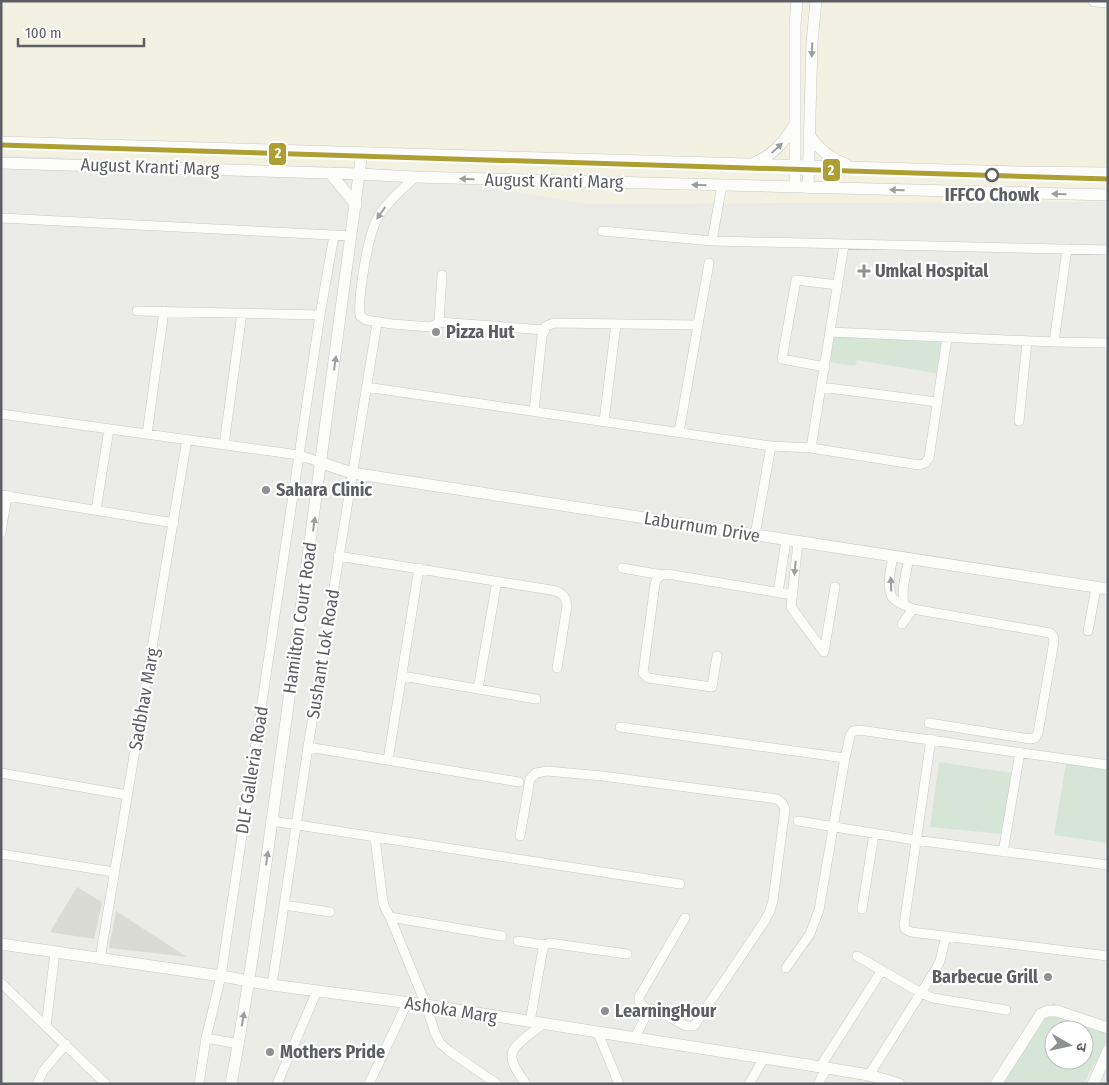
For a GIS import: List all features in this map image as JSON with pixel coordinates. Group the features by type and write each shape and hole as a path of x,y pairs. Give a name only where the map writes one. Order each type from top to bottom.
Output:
{"main road":[{"path":"795,187 795,25 797,1"},
{"path":"808,188 812,42 816,1"},
{"path":"1094,1 1108,2"},
{"path":"752,164 772,153 784,142 794,126"},
{"path":"809,135 816,146 826,155 855,167"},
{"name":"August Kranti Marg","path":"1,142 855,167 1108,172"},
{"name":"Hamilton Court Road","path":"231,1084 249,981 272,821 322,463 362,152"},
{"name":"August Kranti Marg","path":"1,163 415,177 1108,195"},
{"path":"330,173 356,205"},
{"name":"Laburnum Drive","path":"322,463 352,473 1102,588"},
{"name":"Ashoka Marg","path":"1,944 272,985 426,1005 824,1067 869,1075 897,1084"},
{"path":"996,1084 1041,1014 1048,1010 1057,1010 1108,1028"},
{"path":"1093,1084 1108,1051"}],"street":[{"path":"415,177 379,214 374,225 366,260 360,316 377,323 431,327 438,322 545,330"},
{"path":"712,241 722,185"},
{"path":"1,218 352,236"},
{"path":"602,231 712,241 1108,250"},
{"name":"DLF Galleria Road","path":"199,1084 206,1038 221,976 320,316 334,235"},
{"path":"811,448 844,244"},
{"path":"1054,342 1067,249"},
{"path":"679,432 709,263"},
{"path":"438,322 442,275"},
{"path":"825,367 782,359 796,280 838,285"},
{"path":"137,311 320,316"},
{"path":"147,434 164,311"},
{"path":"224,445 242,313"},
{"name":"Sushant Lok Road","path":"272,985 338,556 377,323"},
{"path":"534,411 542,336 546,326 554,323 698,325"},
{"path":"604,421 616,324"},
{"path":"831,332 1108,343"},
{"path":"366,387 770,446 811,448 919,465 925,463 929,458 947,338"},
{"path":"1019,421 1027,341"},
{"path":"821,386 938,402"},
{"name":"Laburnum Drive","path":"1,414 299,455 322,463"},
{"path":"96,510 109,429"},
{"name":"Sadbhav Marg","path":"100,959 187,439"},
{"path":"755,535 770,446"},
{"path":"1,533 4,495 174,523"},
{"path":"778,593 786,540"},
{"path":"798,542 791,608 824,652 835,587"},
{"path":"338,556 551,590 564,594 567,599 567,606 557,668"},
{"path":"893,556 890,584 892,596 896,601 913,610 1053,636 1054,641 1038,733 1035,738 1030,739 929,723"},
{"path":"904,605 904,587 909,559"},
{"path":"388,760 419,568"},
{"path":"622,568 793,595"},
{"path":"662,575 657,578 655,584 643,673 648,678 712,687 717,656"},
{"path":"478,689 497,581"},
{"path":"1088,631 1102,588"},
{"path":"902,624 913,610"},
{"path":"402,676 536,699"},
{"path":"620,727 845,758"},
{"path":"786,968 810,934 816,921 845,758 853,731 859,730 931,739 1108,765"},
{"path":"931,739 915,840 905,929 910,932 1108,956"},
{"path":"308,747 519,782"},
{"path":"1003,852 1020,752"},
{"path":"520,836 530,779 536,773 547,771 602,776 777,799 782,803 785,809 773,900 764,922 694,1026 686,1026 652,1009 648,1011 635,1038"},
{"path":"1,773 127,795"},
{"path":"272,821 680,884"},
{"path":"798,821 915,840 1108,865"},
{"path":"862,909 874,834"},
{"path":"375,838 383,902 426,1005 435,1033 440,1043 449,1051 497,1084"},
{"path":"1,854 114,872"},
{"path":"284,905 330,912"},
{"path":"390,916 502,936"},
{"path":"648,1011 639,1001 639,996 685,918"},
{"path":"869,1075 940,961 946,936"},
{"path":"518,941 628,954"},
{"path":"530,1022 545,945"},
{"path":"46,1026 55,952"},
{"path":"857,956 920,993 933,998 1006,1010"},
{"path":"818,1084 824,1067 882,970"},
{"path":"1,983 106,1084"},
{"path":"277,1084 317,991"},
{"path":"369,1084 407,1003"},
{"path":"526,1084 514,1063 512,1055 514,1048 543,1024"},
{"path":"598,1033 619,1084"},
{"path":"206,1038 238,1044"},
{"path":"37,1084 43,1071 66,1044"},
{"path":"749,1084 764,1058"}],"shaded area":[{"path":"1,1 1108,1 1108,202 589,204 365,167 240,165 1,155"},
{"path":"834,336 942,341 936,373 857,360 855,366 830,362"},
{"path":"939,762 1012,773 1002,834 930,827"},
{"path":"1066,763 1108,769 1108,843 1054,835"},
{"path":"77,887 102,902 94,939 50,932"},
{"path":"116,911 187,957 109,948"},
{"path":"1053,1003 1083,1020 1044,1020 1044,1070 1091,1070 1083,1084 997,1084"},
{"path":"1094,1026 1108,1034 1108,1040 1094,1065"}],"transit line":[{"name":"2","path":"1,145 1108,179"}],"place":[{"name":"IFFCO Chowk","path":"992,175"},
{"name":"Umkal Hospital","path":"864,271"},
{"name":"Pizza Hut","path":"436,332"},
{"name":"Sahara Clinic","path":"266,490"},
{"name":"Barbecue Grill","path":"1048,977"},
{"name":"LearningHour","path":"605,1011"},
{"name":"Mothers Pride","path":"270,1052"}]}
